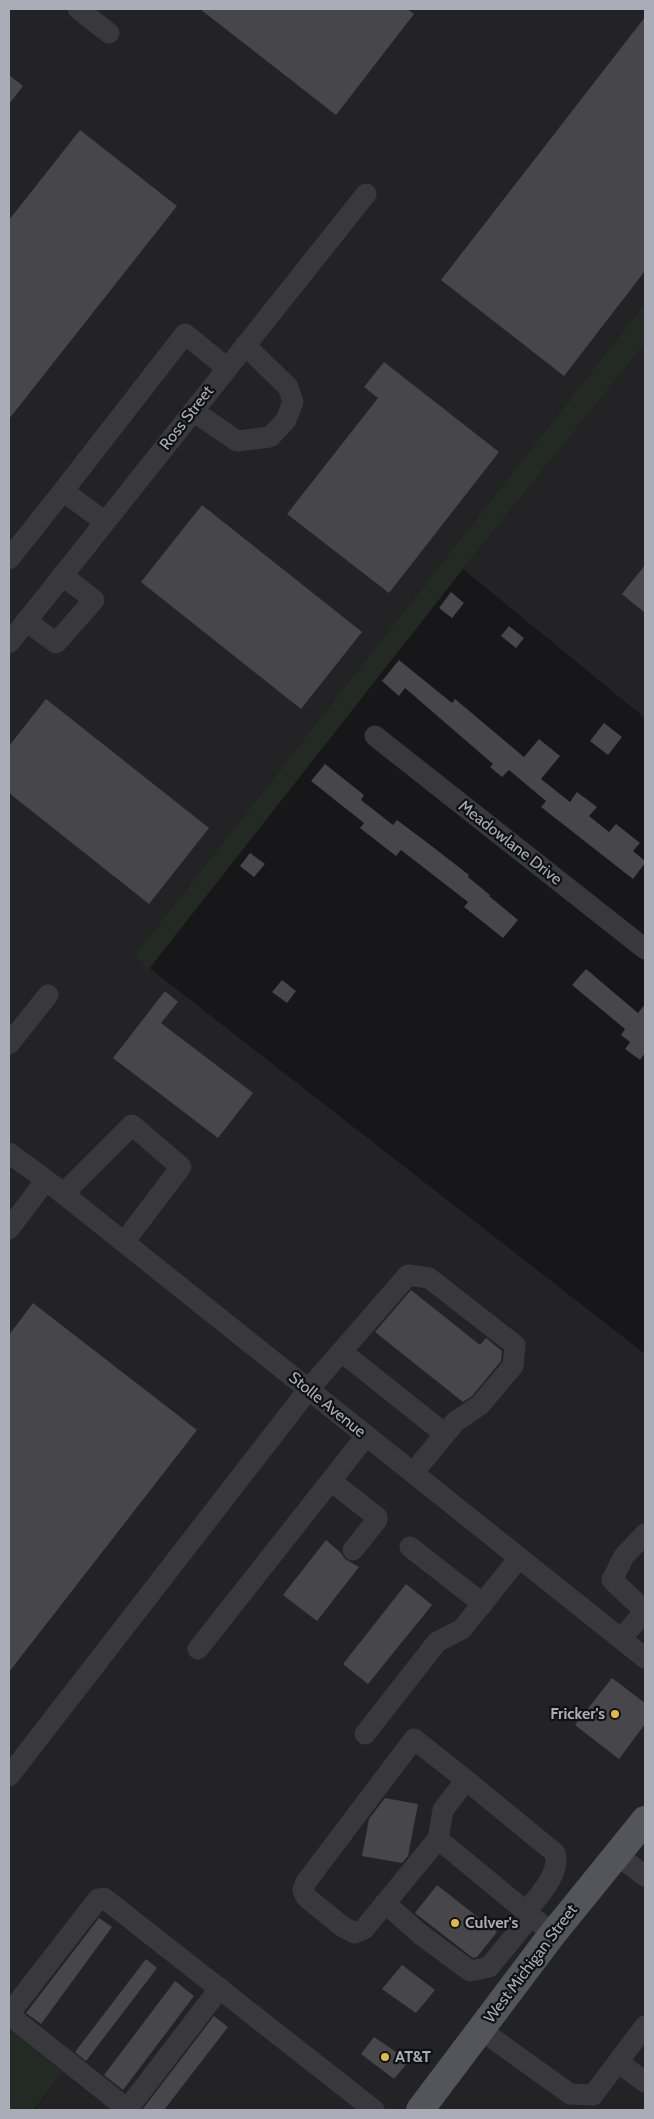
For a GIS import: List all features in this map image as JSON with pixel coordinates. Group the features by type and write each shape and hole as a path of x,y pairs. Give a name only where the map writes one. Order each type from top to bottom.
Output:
{"main road":[{"name":"West Michigan Street","path":"420,2110 553,1934 645,1820"}],"street":[{"path":"78,9 109,33"},
{"name":"Ross Street","path":"9,643 366,194"},
{"path":"9,559 185,334 227,368"},
{"path":"193,411 237,440 270,437 286,420 292,402 288,387 245,345"},
{"path":"63,491 105,522"},
{"path":"26,621 56,643 94,600 62,575"},
{"name":"Meadowlane Drive","path":"376,736 645,949"},
{"path":"9,1044 48,995"},
{"path":"63,1194 132,1125 181,1167 124,1242"},
{"name":"Stolle Avenue","path":"9,1153 46,1180 645,1658"},
{"path":"9,1228 46,1180"},
{"path":"9,1776 308,1390 408,1276 429,1278 515,1345 513,1366 480,1405 455,1422 413,1473"},
{"path":"342,1352 445,1434"},
{"path":"198,1649 366,1436"},
{"path":"332,1481 377,1517 377,1520 354,1550"},
{"path":"621,1639 645,1611 612,1580 624,1556 645,1534"},
{"path":"410,1547 483,1604"},
{"path":"365,1734 438,1642 462,1629 519,1558"},
{"path":"385,1904 420,1934 470,1971 489,1967 529,1914 554,1873 557,1861 555,1853 466,1780 414,1739 306,1882 303,1890 306,1897 343,1927 355,1933 364,1929 438,1839 443,1810 466,1780"},
{"path":"438,1839 553,1934"},
{"path":"617,1855 645,1876"},
{"path":"220,1988 130,2106 126,2108 9,2014 101,1897 220,1988 374,2110"},
{"path":"481,2030 570,2094 593,2095 645,2026"},
{"path":"618,2062 645,2082"}],"shaded area":[{"path":"9,9 645,9 645,303 134,956 645,1354 645,2110 35,2110 63,2072 9,2029"},
{"path":"645,303 645,344 463,569 149,969 134,956"},
{"path":"645,344 645,718 463,569"},
{"path":"9,2029 63,2072 34,2110 9,2110"}],"building":[{"path":"200,9 407,9 414,14 336,115"},
{"path":"645,17 645,271 564,376 441,280"},
{"path":"9,75 23,86 9,104"},
{"path":"80,130 177,206 9,419 9,220"},
{"path":"384,362 499,452 389,593 287,514 378,398 364,387"},
{"path":"202,505 362,632 301,709 141,582"},
{"path":"645,565 645,613 622,594"},
{"path":"451,592 464,603 452,618 439,608"},
{"path":"509,626 524,638 516,648 501,636"},
{"path":"399,660 452,703 455,699 524,757 539,739 560,756 541,779 570,802 577,792 597,807 589,816 609,832 616,824 640,843 633,851 645,863 633,879 541,807 546,801 509,770 502,777 490,767 493,764 405,688 399,696 382,681"},
{"path":"46,699 209,828 149,904 9,793 9,746"},
{"path":"604,723 622,737 608,755 590,741"},
{"path":"325,764 364,795 361,800 393,825 397,820 429,844 469,875 468,877 518,920 503,938 464,907 468,902 401,850 396,856 360,828 364,823 311,781"},
{"path":"250,853 265,864 254,877 240,866"},
{"path":"586,969 638,1013 645,1004 645,1053 640,1060 625,1049 630,1042 621,1035 625,1029 572,985"},
{"path":"282,980 296,991 287,1003 272,992"},
{"path":"165,991 178,1002 161,1023 253,1093 218,1138 113,1058"},
{"path":"411,1290 480,1345 486,1338 502,1351 501,1361 472,1396 463,1402 375,1332"},
{"path":"33,1303 197,1430 9,1672 9,1335"},
{"path":"326,1540 345,1559 359,1567 317,1621 283,1595"},
{"path":"406,1584 432,1605 368,1684 343,1664"},
{"name":"Fricker's","path":"612,1678 645,1703 645,1724 619,1759 575,1725"},
{"path":"385,1798 418,1804 408,1856 402,1863 362,1856 369,1819"},
{"name":"Culver's","path":"437,1885 497,1932 477,1957 473,1958 415,1913"},
{"path":"99,1918 112,1927 41,2024 26,2013"},
{"path":"146,1959 157,1968 86,2061 75,2052"},
{"path":"402,1965 435,1990 416,2013 382,1989"},
{"path":"175,1981 194,1996 123,2090 104,2075"},
{"path":"214,2016 228,2027 164,2110 142,2110"},
{"name":"AT&T","path":"374,2037 409,2061 394,2079 361,2054"}],"place":[{"name":"Fricker's","path":"615,1714"},
{"name":"Culver's","path":"455,1923"},
{"name":"AT&T","path":"385,2057"}]}
